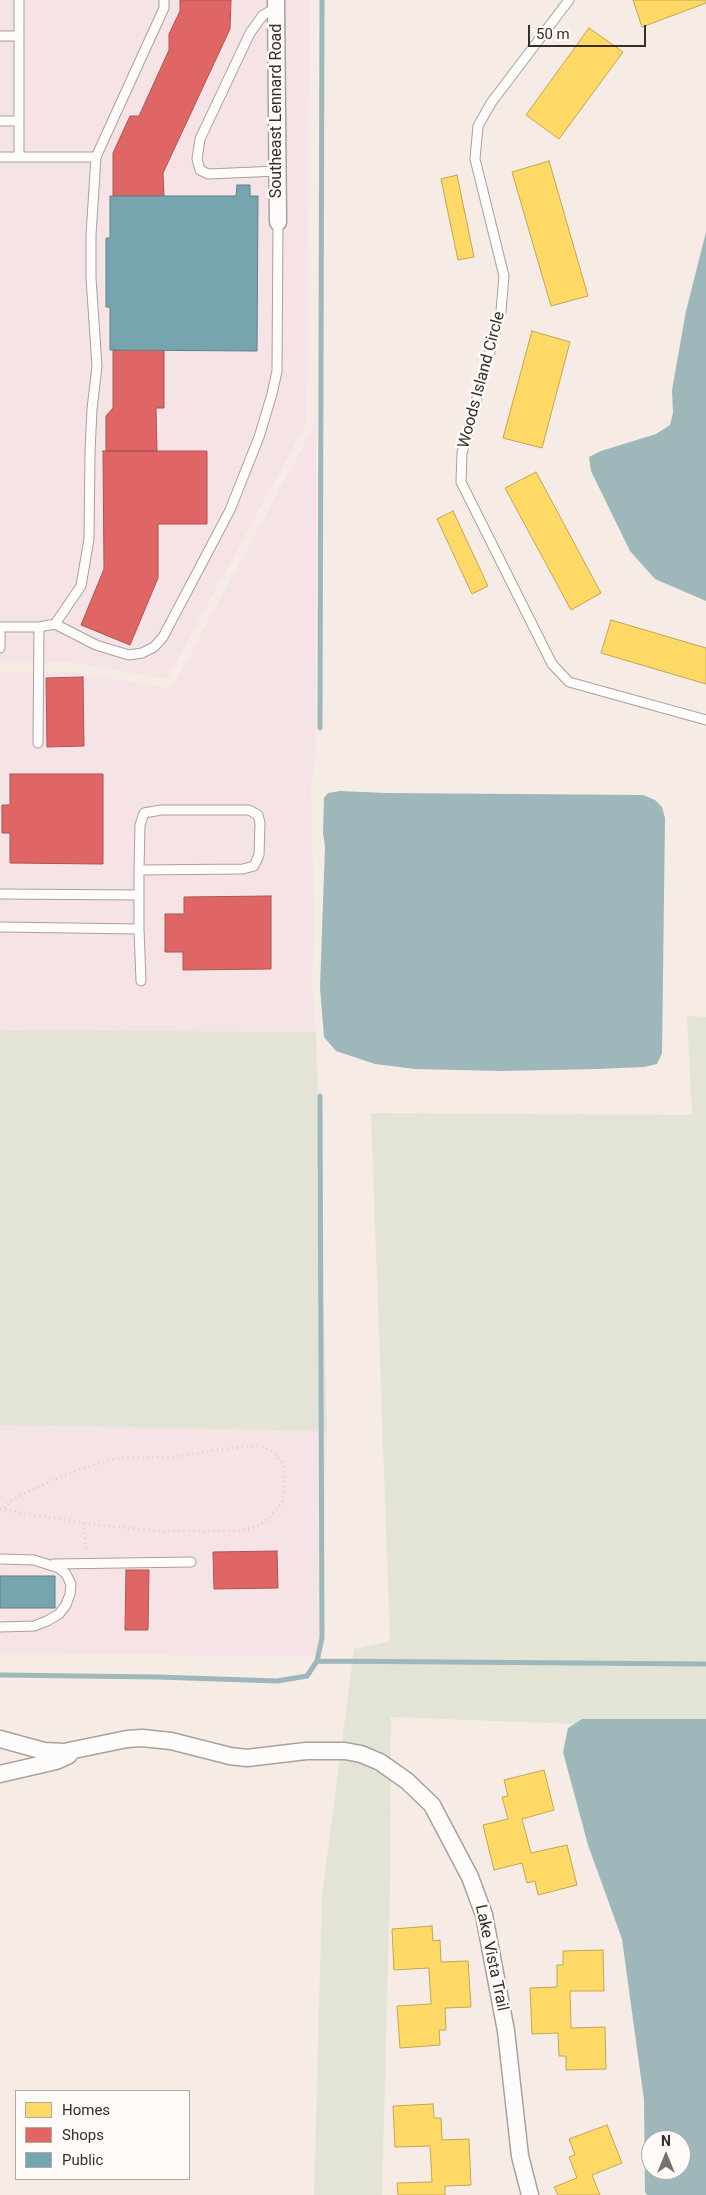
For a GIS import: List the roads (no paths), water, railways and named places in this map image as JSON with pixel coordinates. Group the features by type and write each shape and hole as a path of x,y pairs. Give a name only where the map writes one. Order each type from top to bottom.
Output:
{"street":[{"name":"Southeast Lennard Road","path":"276,4 278,222"},
{"name":"Lake Vista Trail","path":"0,1739 44,1751 64,1752 127,1739 142,1738 171,1741 230,1756 247,1758 306,1751 345,1751 361,1754 380,1762 417,1789 432,1805 460,1857 484,1915 506,2031 520,2156 530,2195"},
{"name":"Lake Vista Trail","path":"0,1774 56,1761 78,1750"}],"lane":[{"path":"19,0 19,157"},
{"path":"55,624 81,586 89,539 90,452 97,366 91,278 91,235 96,157 164,8 164,0"},
{"name":"Woods Island Circle","path":"569,0 491,103 478,126 475,159 504,276 501,311 462,453 461,482 552,664 569,682 706,720"},
{"path":"276,4 263,15 250,33 200,139 197,159 200,170 208,174 278,171"},
{"path":"0,36 19,36"},
{"path":"0,122 19,121"},
{"path":"0,157 96,157"},
{"path":"0,648 0,627 39,627 55,624 96,644 129,655 142,653 154,647 163,637 230,510 259,437 272,394 277,371 278,222"},
{"path":"38,743 39,627"},
{"path":"139,870 243,869 254,866 259,855 260,823 258,815 250,810 161,810 144,813 140,826 139,870 141,981"},
{"path":"0,894 139,895"},
{"path":"0,927 139,929"},
{"path":"0,1559 34,1560 60,1568 66,1574 71,1584 66,1605 58,1614 47,1621 34,1626 0,1627"},
{"path":"48,1564 191,1562"}],"water":[{"path":"706,232 706,601 655,579 630,551 591,471 589,457 601,451 656,434 670,425 673,413 672,390 686,311"},
{"path":"340,791 643,795 655,800 662,807 665,818 662,1053 657,1064 644,1067 598,1069 501,1071 415,1069 375,1064 336,1051 324,1037 320,988 325,846 323,833 324,798 328,793"},
{"path":"582,1719 706,1719 706,2195 647,2195 645,2192 645,2180 691,2180 691,2130 644,2130 644,2100 622,1939 588,1845 563,1752 568,1728"}],"waterway":[{"path":"320,728 322,0"},
{"path":"0,1675 277,1681 307,1676 317,1661 322,1638 320,1096"},
{"path":"317,1661 706,1664"}]}
